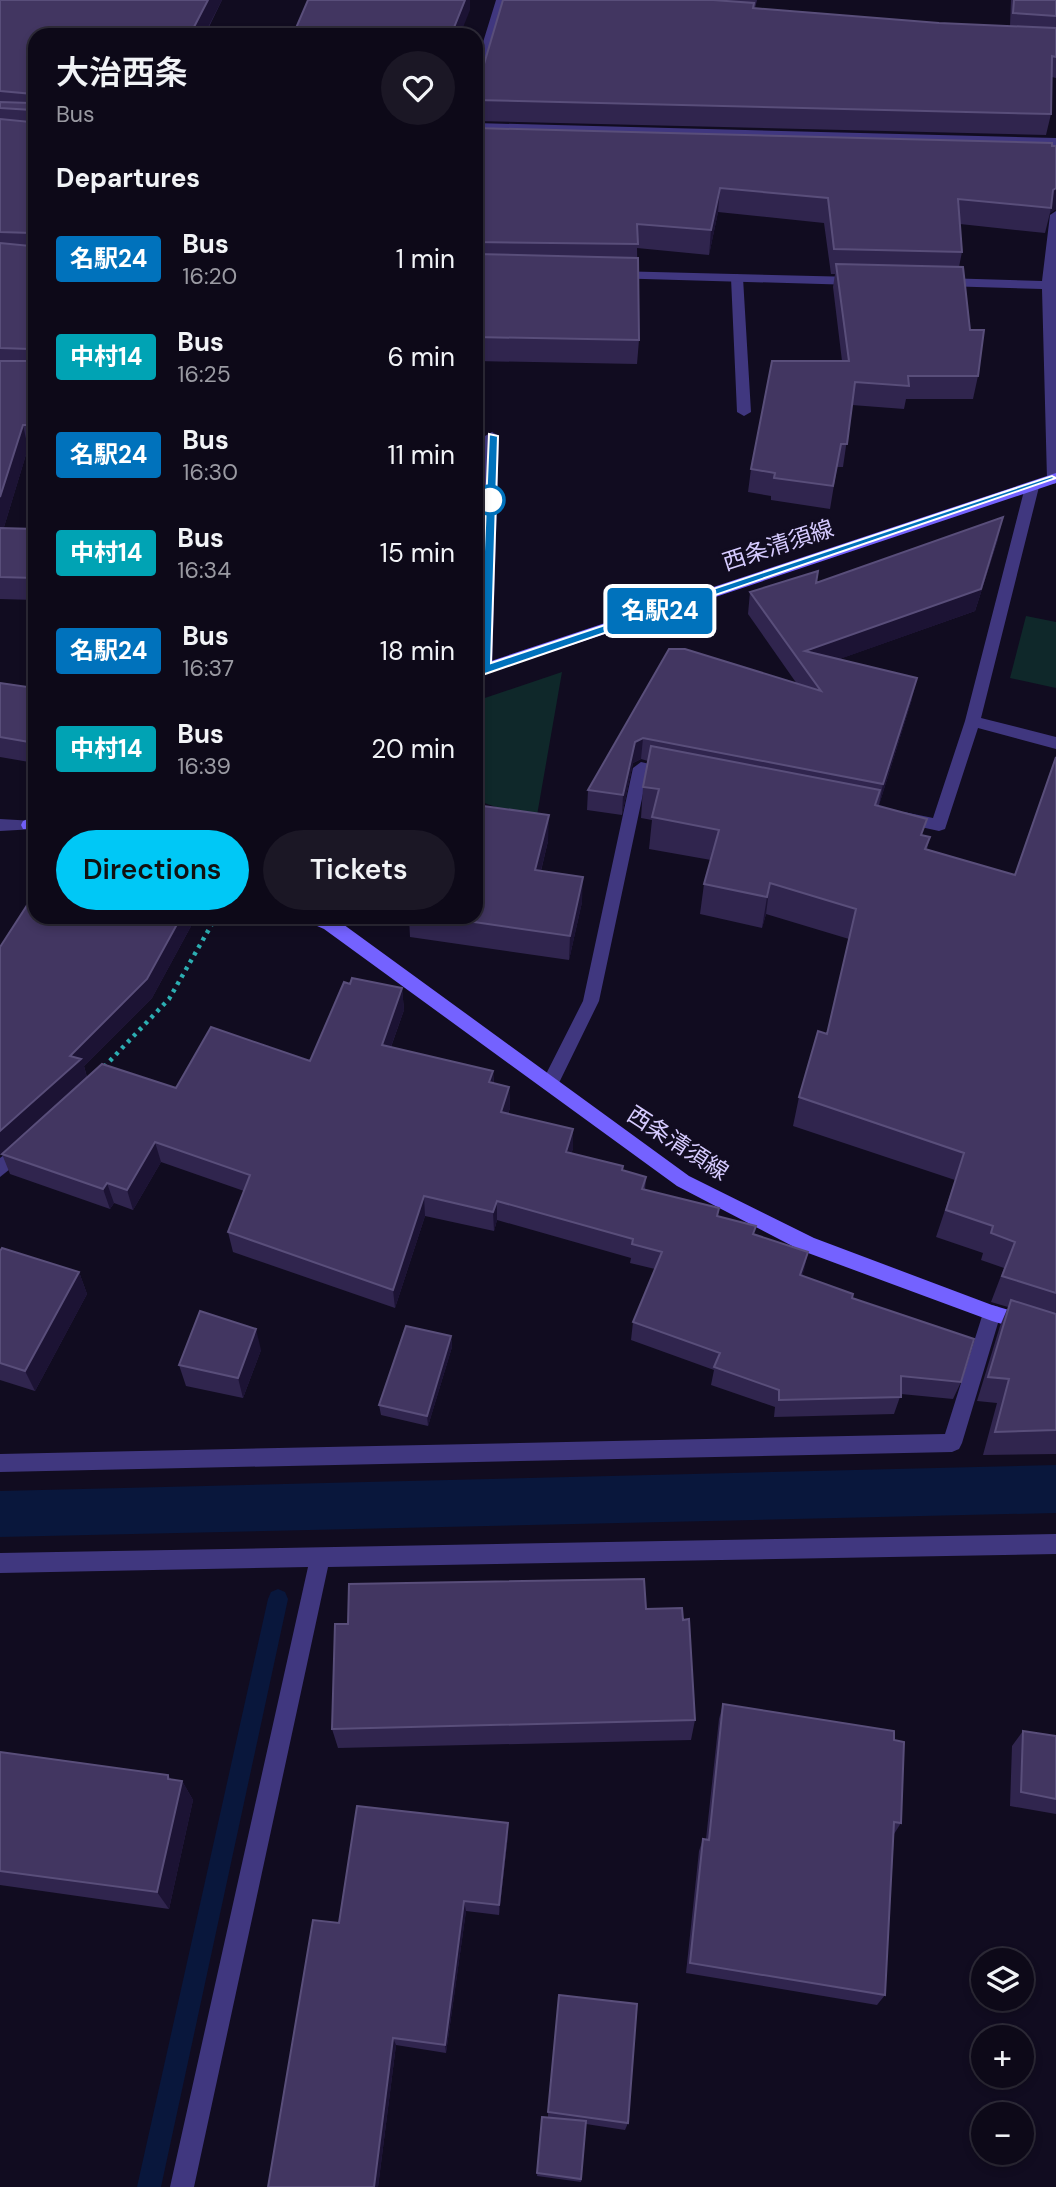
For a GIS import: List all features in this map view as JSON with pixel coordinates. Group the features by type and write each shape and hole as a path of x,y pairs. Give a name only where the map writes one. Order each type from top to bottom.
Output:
{"main road":[{"name":"西条清須線","path":"483,670 1055,479"},
{"name":"西条清須線","path":"330,924 683,1181 807,1244 992,1313 1056,1332"}],"street":[{"path":"483,60 501,0"},
{"path":"483,127 902,143 1056,142"},
{"path":"1055,479 1048,285 1056,215"},
{"path":"598,275 872,281"},
{"path":"737,278 744,412"},
{"path":"926,282 1048,285"},
{"path":"483,628 492,436"},
{"path":"885,814 939,825 973,721 1032,487"},
{"path":"973,721 1056,743"},
{"path":"550,1084 591,1000 641,768 682,776"},
{"path":"0,825 28,824"},
{"path":"1,1167 41,1133"},
{"path":"0,1463 952,1443 992,1313"},
{"path":"0,1563 1056,1544"},
{"path":"182,2187 320,1557"}],"path":[{"path":"99,1072 169,999 211,924"}],"green space":[{"path":"1026,616 1056,622 1056,688 1010,678"},
{"path":"562,672 536,821 483,802 483,699"}],"water":[{"path":"1056,1465 1056,1513 0,1537 0,1491"}],"building":[{"path":"0,0 208,0 194,28 28,28 28,94 0,91"},
{"path":"308,0 465,0 454,28 296,28"},
{"path":"503,0 713,0 754,3 753,8 939,23 1056,28 1056,57 1052,56 1051,114 483,100 484,64"},
{"path":"1014,0 1056,0 1056,16 1013,13"},
{"path":"0,102 28,103 28,110 0,108"},
{"path":"0,119 28,122 28,233 0,232"},
{"path":"483,128 1052,143 1052,146 1056,146 1056,188 1053,190 1051,208 958,199 962,252 834,249 828,198 720,188 711,230 637,224 638,244 483,242"},
{"path":"0,243 28,246 28,349 0,348"},
{"path":"483,254 638,258 639,340 483,337"},
{"path":"836,264 963,267 970,330 984,330 978,376 908,376 909,386 855,382 847,444 841,444 833,486 774,478 775,473 751,469 772,361 849,361"},
{"path":"0,361 28,361 28,425 23,425 0,497"},
{"path":"1003,517 981,589 805,651 917,678 883,784 643,738 635,742 623,795 588,790 669,649 685,649 821,691 750,592 818,571 816,583"},
{"path":"0,528 28,529 28,578 0,577"},
{"path":"0,683 28,687 28,742 0,737"},
{"path":"651,746 880,790 875,805 927,819 921,835 930,837 925,849 1015,875 1056,757 1056,1293 1002,1276 1015,1242 991,1233 993,1226 946,1210 964,1153 799,1097 818,1031 827,1034 856,909 770,883 767,897 704,884 719,830 652,817 659,789 643,787"},
{"path":"483,806 549,815 535,870 583,877 570,936 483,923"},
{"path":"28,904 28,924 177,924 147,979 70,1056 81,1059 0,1131 0,947"},
{"path":"352,978 402,988 382,1045 493,1071 489,1082 509,1087 501,1112 573,1129 566,1152 623,1166 622,1170 646,1177 642,1189 719,1208 717,1216 756,1226 753,1234 808,1252 800,1275 853,1294 852,1298 974,1339 961,1382 901,1376 901,1397 779,1400 779,1390 714,1367 720,1353 633,1322 662,1252 632,1244 633,1239 497,1201 493,1212 424,1196 393,1290 228,1232 250,1175 155,1142 127,1190 107,1183 103,1189 2,1154 102,1064 176,1088 211,1027 310,1061 344,982 350,984"},
{"path":"2,1248 79,1272 25,1371 0,1363"},
{"path":"1011,1300 1056,1314 1056,1430 995,1432 1009,1379 988,1377"},
{"path":"200,1311 256,1329 238,1378 179,1365"},
{"path":"406,1326 451,1336 427,1416 379,1405"},
{"path":"644,1579 646,1609 682,1608 683,1620 689,1619 695,1720 332,1729 335,1624 348,1624 349,1584"},
{"path":"723,1704 894,1731 894,1740 904,1742 901,1823 894,1822 885,1995 690,1963 703,1839 709,1840"},
{"path":"1023,1731 1056,1736 1056,1799 1021,1792"},
{"path":"0,1752 168,1775 168,1779 182,1781 157,1892 0,1871"},
{"path":"357,1806 508,1823 499,1905 464,1901 445,2045 393,2038 374,2187 268,2187 313,1920 339,1923"},
{"path":"559,1995 637,2004 628,2123 548,2112"},
{"path":"542,2117 586,2121 581,2179 537,2173"}],"waterway":[{"path":"149,2187 278,1599"}],"bus line":[{"name":"名駅24","path":"492,436 485,669 1056,478"}]}
